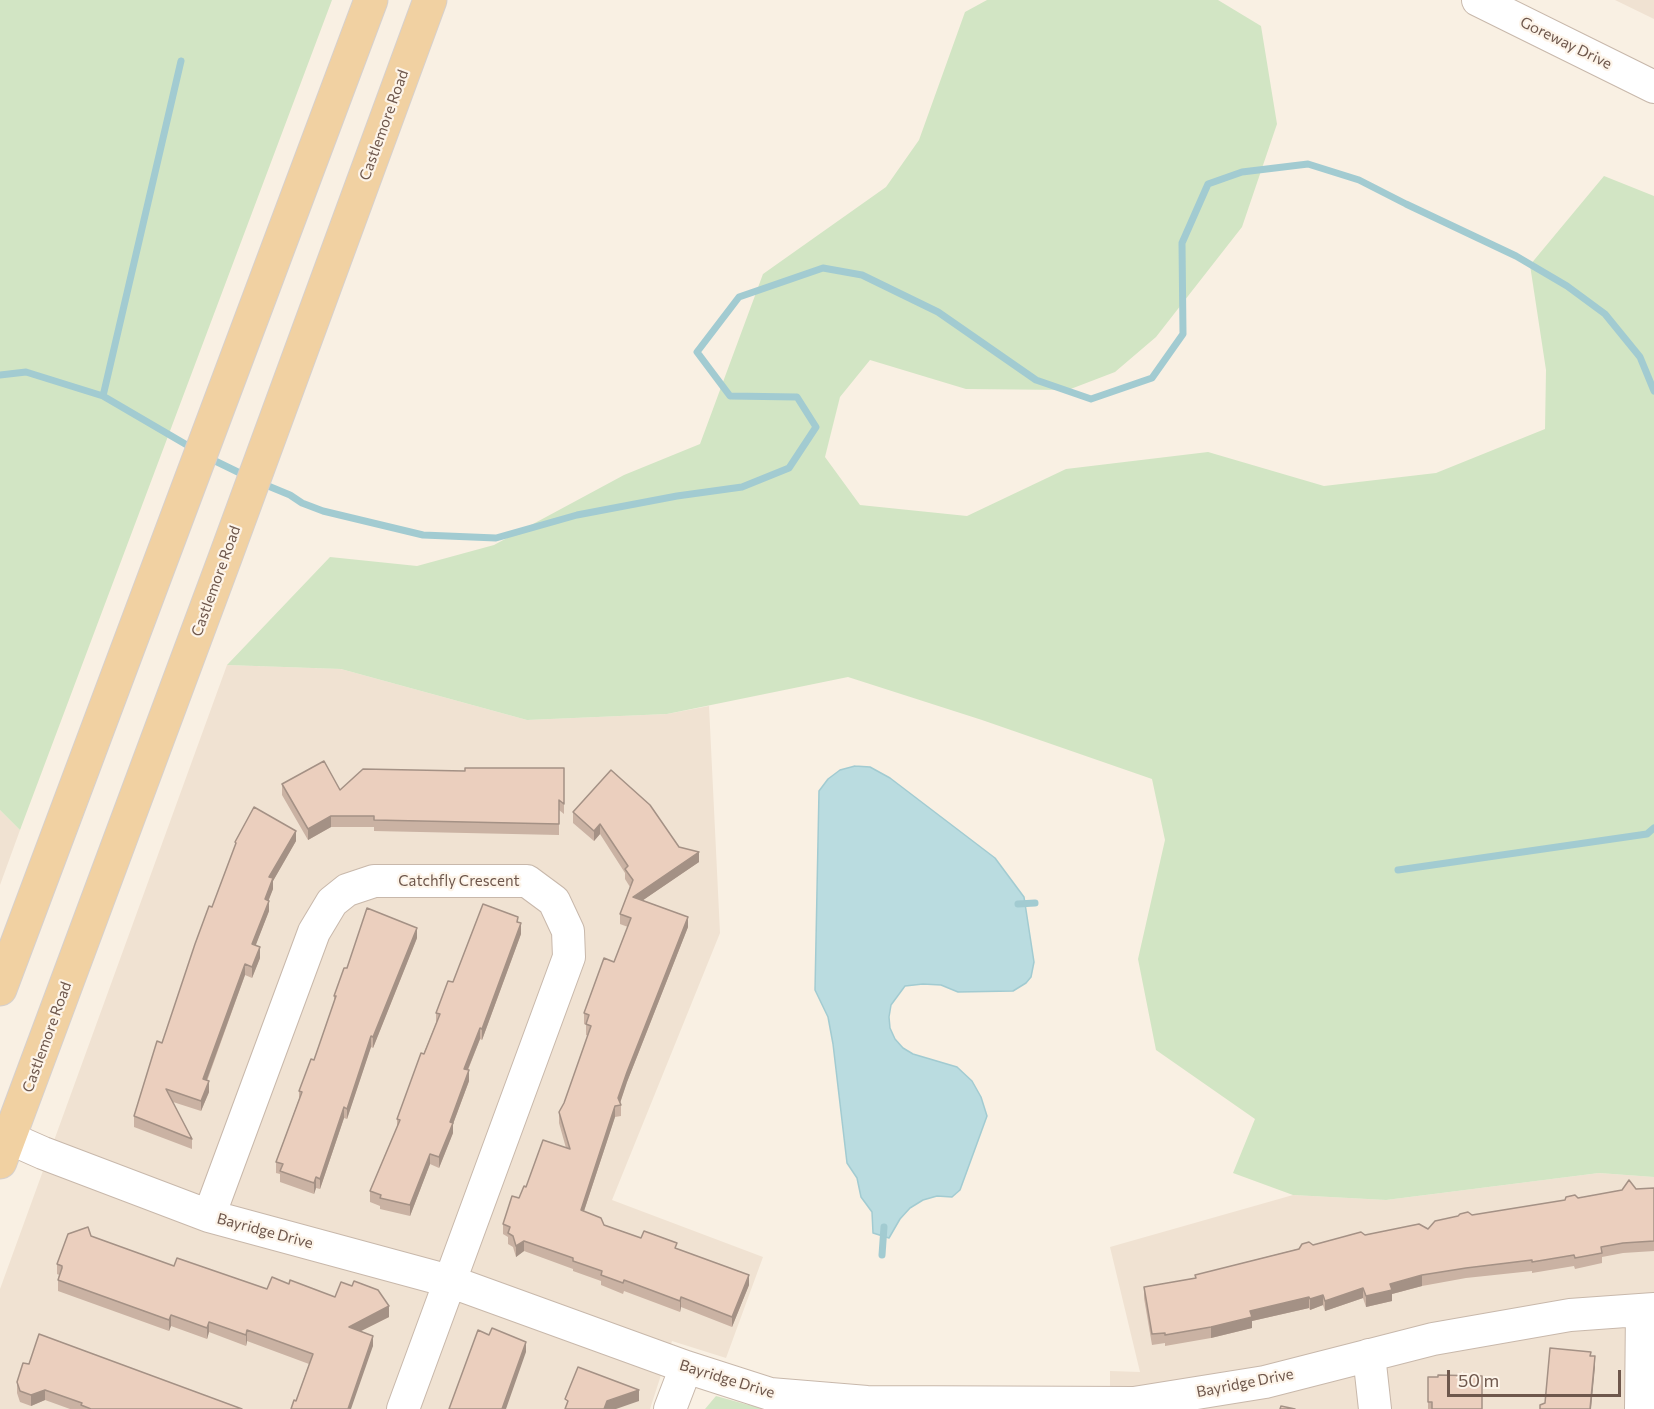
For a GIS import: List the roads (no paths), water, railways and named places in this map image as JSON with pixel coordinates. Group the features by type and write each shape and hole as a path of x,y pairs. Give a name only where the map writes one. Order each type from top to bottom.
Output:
{"main road":[{"path":"0,989 371,0"},
{"name":"Castlemore Road","path":"3,1144 225,558 430,0"}],"street":[{"name":"Goreway Drive","path":"1478,0 1654,87"},
{"name":"Catchfly Crescent","path":"209,1216 314,932 332,902 347,890 374,881 527,881 554,901 568,931 569,957 403,1409"},
{"name":"Bayridge Drive","path":"3,1144 43,1153 209,1216 449,1281 686,1367 770,1394 867,1402 1094,1406 1134,1403 1265,1382 1433,1340 1570,1315 1648,1309"},
{"path":"1641,1409 1648,1309"},
{"path":"1369,1355 1375,1409"},
{"path":"670,1409 686,1367"}],"water":[{"path":"855,766 870,767 890,778 995,858 1024,897 1034,962 1031,977 1013,991 958,992 941,985 905,986 891,1005 890,1028 895,1039 913,1054 957,1067 972,1081 981,1097 987,1116 960,1190 952,1197 937,1196 923,1200 910,1208 900,1219 889,1238 873,1233 872,1212 861,1197 857,1178 847,1163 833,1044 828,1017 815,990 819,791 828,779 840,770"}],"waterway":[{"path":"103,396 181,61"},
{"path":"261,483 323,511 423,535 496,538 577,515 677,496 742,487 789,468 816,427 797,397 730,396 697,352 739,297 823,268 862,275 938,312 1036,380 1091,399 1152,378 1183,334 1182,243 1208,184 1242,172 1308,164 1359,180 1516,256 1567,286 1605,314 1640,357 1654,391"},
{"path":"0,375 26,372 103,396 192,448"},
{"path":"207,457 246,476"},
{"path":"1398,870 1647,834 1654,828"},
{"path":"1018,904 1035,903"},
{"path":"882,1255 884,1227"}]}
